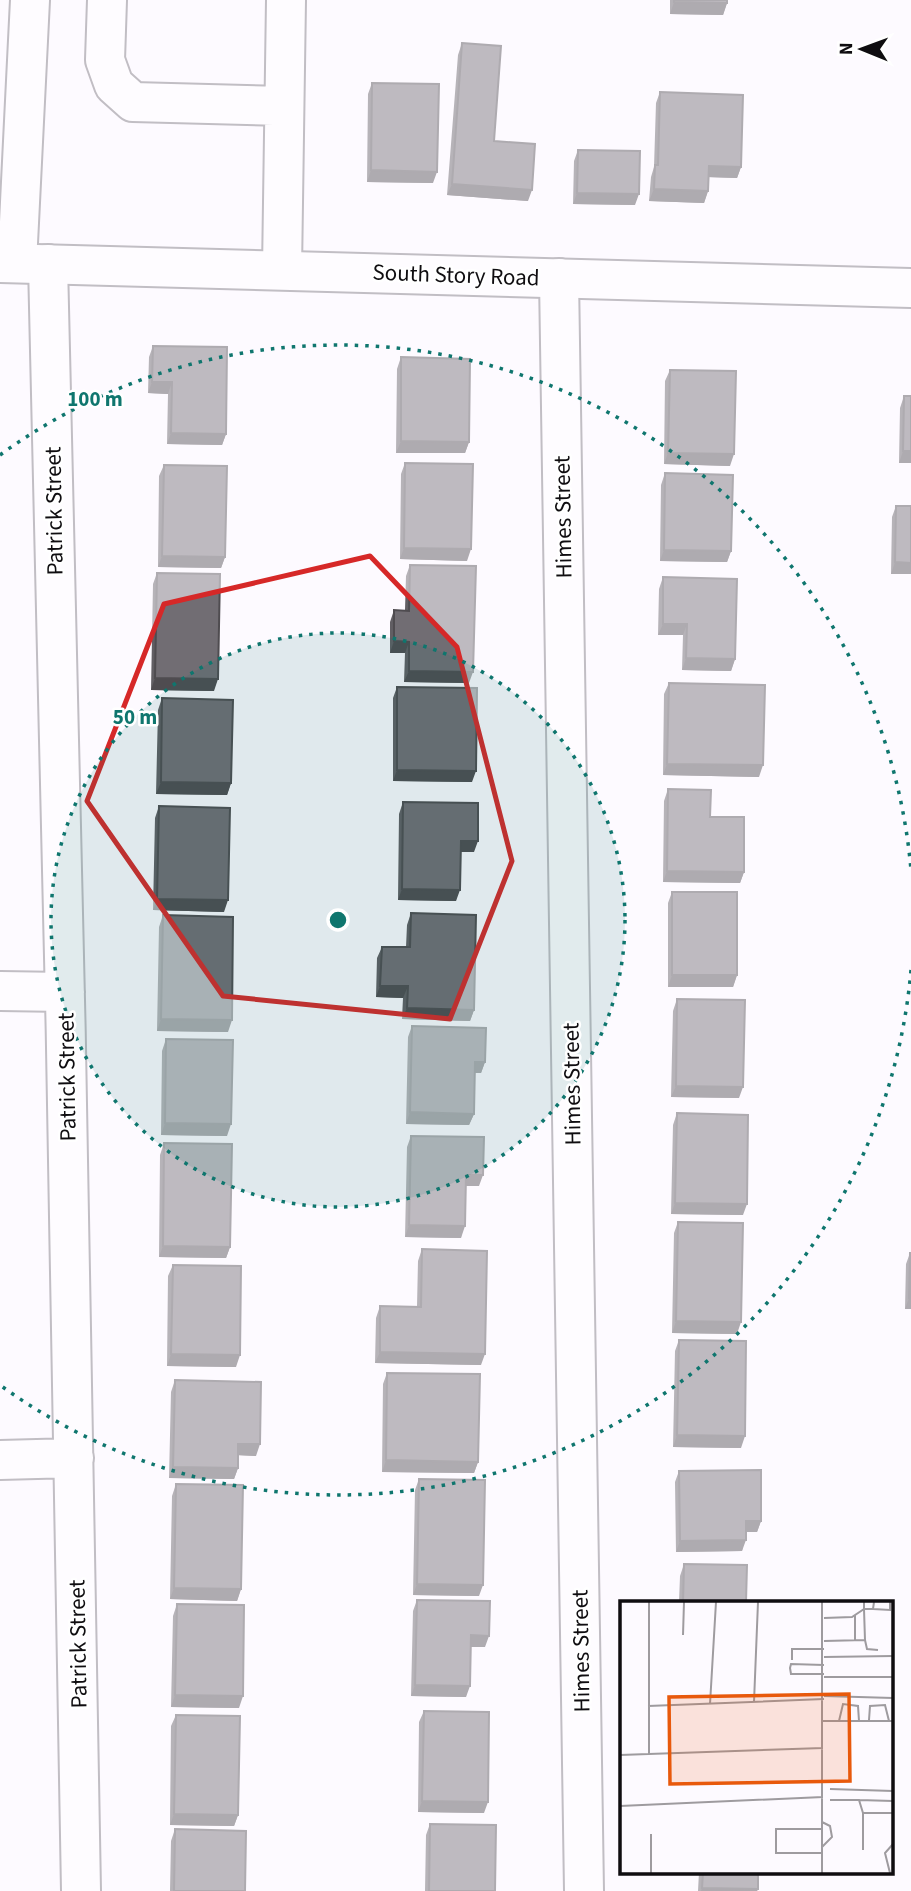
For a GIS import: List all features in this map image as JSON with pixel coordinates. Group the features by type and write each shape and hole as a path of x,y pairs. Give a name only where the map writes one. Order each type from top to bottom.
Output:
{"street":[{"name":"Patrick Street","path":"30,0 22,263 65,992 81,1891"},
{"path":"107,0 106,60 114,85 133,102 285,106"},
{"path":"282,270 286,0"},
{"name":"South Story Road","path":"22,263 911,288"},
{"name":"Himes Street","path":"559,278 584,1891"},
{"path":"0,991 65,992"},
{"path":"0,1460 74,1458"}],"highlighted area":[{"path":"370,556 457,647 512,861 450,1019 223,996 87,801 164,604"}],"building":[{"path":"727,0 727,3 674,2"},
{"path":"462,43 501,46 494,141 535,144 532,190 452,184"},
{"path":"372,83 439,84 437,172 371,170"},
{"path":"660,92 743,95 741,167 709,166 708,191 654,189 655,165 658,165"},
{"path":"578,150 640,151 639,194 577,193"},
{"path":"153,346 227,347 226,434 171,433 172,382 152,382"},
{"path":"401,357 470,359 469,442 401,441"},
{"path":"670,370 736,371 734,454 668,453"},
{"path":"904,396 911,396 911,451 903,451"},
{"path":"405,463 473,464 471,549 404,548"},
{"path":"164,465 227,466 225,557 162,556"},
{"path":"665,473 733,475 731,551 664,550"},
{"path":"896,506 911,506 911,563 895,562"},
{"path":"410,565 476,566 473,672 409,671 409,642 394,641 394,610 409,611"},
{"path":"157,573 220,574 218,679 155,678"},
{"path":"663,577 737,579 735,659 686,658 687,624 663,624"},
{"path":"669,683 765,685 763,765 667,764"},
{"path":"397,687 477,688 476,771 397,770"},
{"path":"162,698 233,700 231,783 161,782"},
{"path":"668,789 711,790 710,817 744,817 744,872 667,871"},
{"path":"403,802 478,803 478,841 461,841 460,890 402,889"},
{"path":"159,806 230,808 228,900 157,899"},
{"path":"672,892 737,892 737,975 672,975"},
{"path":"411,913 476,915 474,1010 407,1008 408,986 380,986 382,947 410,947"},
{"path":"163,915 233,917 232,1020 161,1019"},
{"path":"677,999 745,1000 743,1087 676,1086"},
{"path":"412,1026 486,1028 485,1062 475,1062 474,1114 410,1112"},
{"path":"166,1039 233,1040 231,1124 165,1123"},
{"path":"677,1113 748,1115 747,1204 675,1203"},
{"path":"411,1136 484,1137 483,1175 466,1175 465,1226 409,1225"},
{"path":"164,1143 232,1144 230,1247 163,1246"},
{"path":"678,1222 743,1223 741,1322 676,1321"},
{"path":"422,1249 487,1251 485,1354 380,1352 380,1306 421,1307"},
{"path":"910,1253 911,1298 909,1298"},
{"path":"173,1265 241,1266 240,1355 171,1354"},
{"path":"679,1340 746,1341 745,1436 677,1435"},
{"path":"387,1373 480,1374 478,1462 386,1460"},
{"path":"175,1380 261,1382 260,1444 238,1444 238,1468 173,1467"},
{"path":"761,1470 761,1521 746,1521 746,1540 680,1541 679,1471"},
{"path":"419,1479 485,1480 483,1585 417,1584"},
{"path":"176,1484 243,1485 241,1589 174,1588"},
{"path":"684,1564 747,1565 746,1601 683,1601"},
{"path":"417,1600 490,1601 489,1636 471,1635 470,1686 415,1685"},
{"path":"177,1604 244,1605 243,1696 175,1695"},
{"path":"424,1711 489,1712 488,1802 422,1801"},
{"path":"176,1715 240,1716 238,1815 174,1814"},
{"path":"430,1824 496,1825 495,1891 429,1891"},
{"path":"175,1829 246,1831 245,1891 174,1891"},
{"path":"703,1874 758,1874 758,1889 702,1888"}]}
